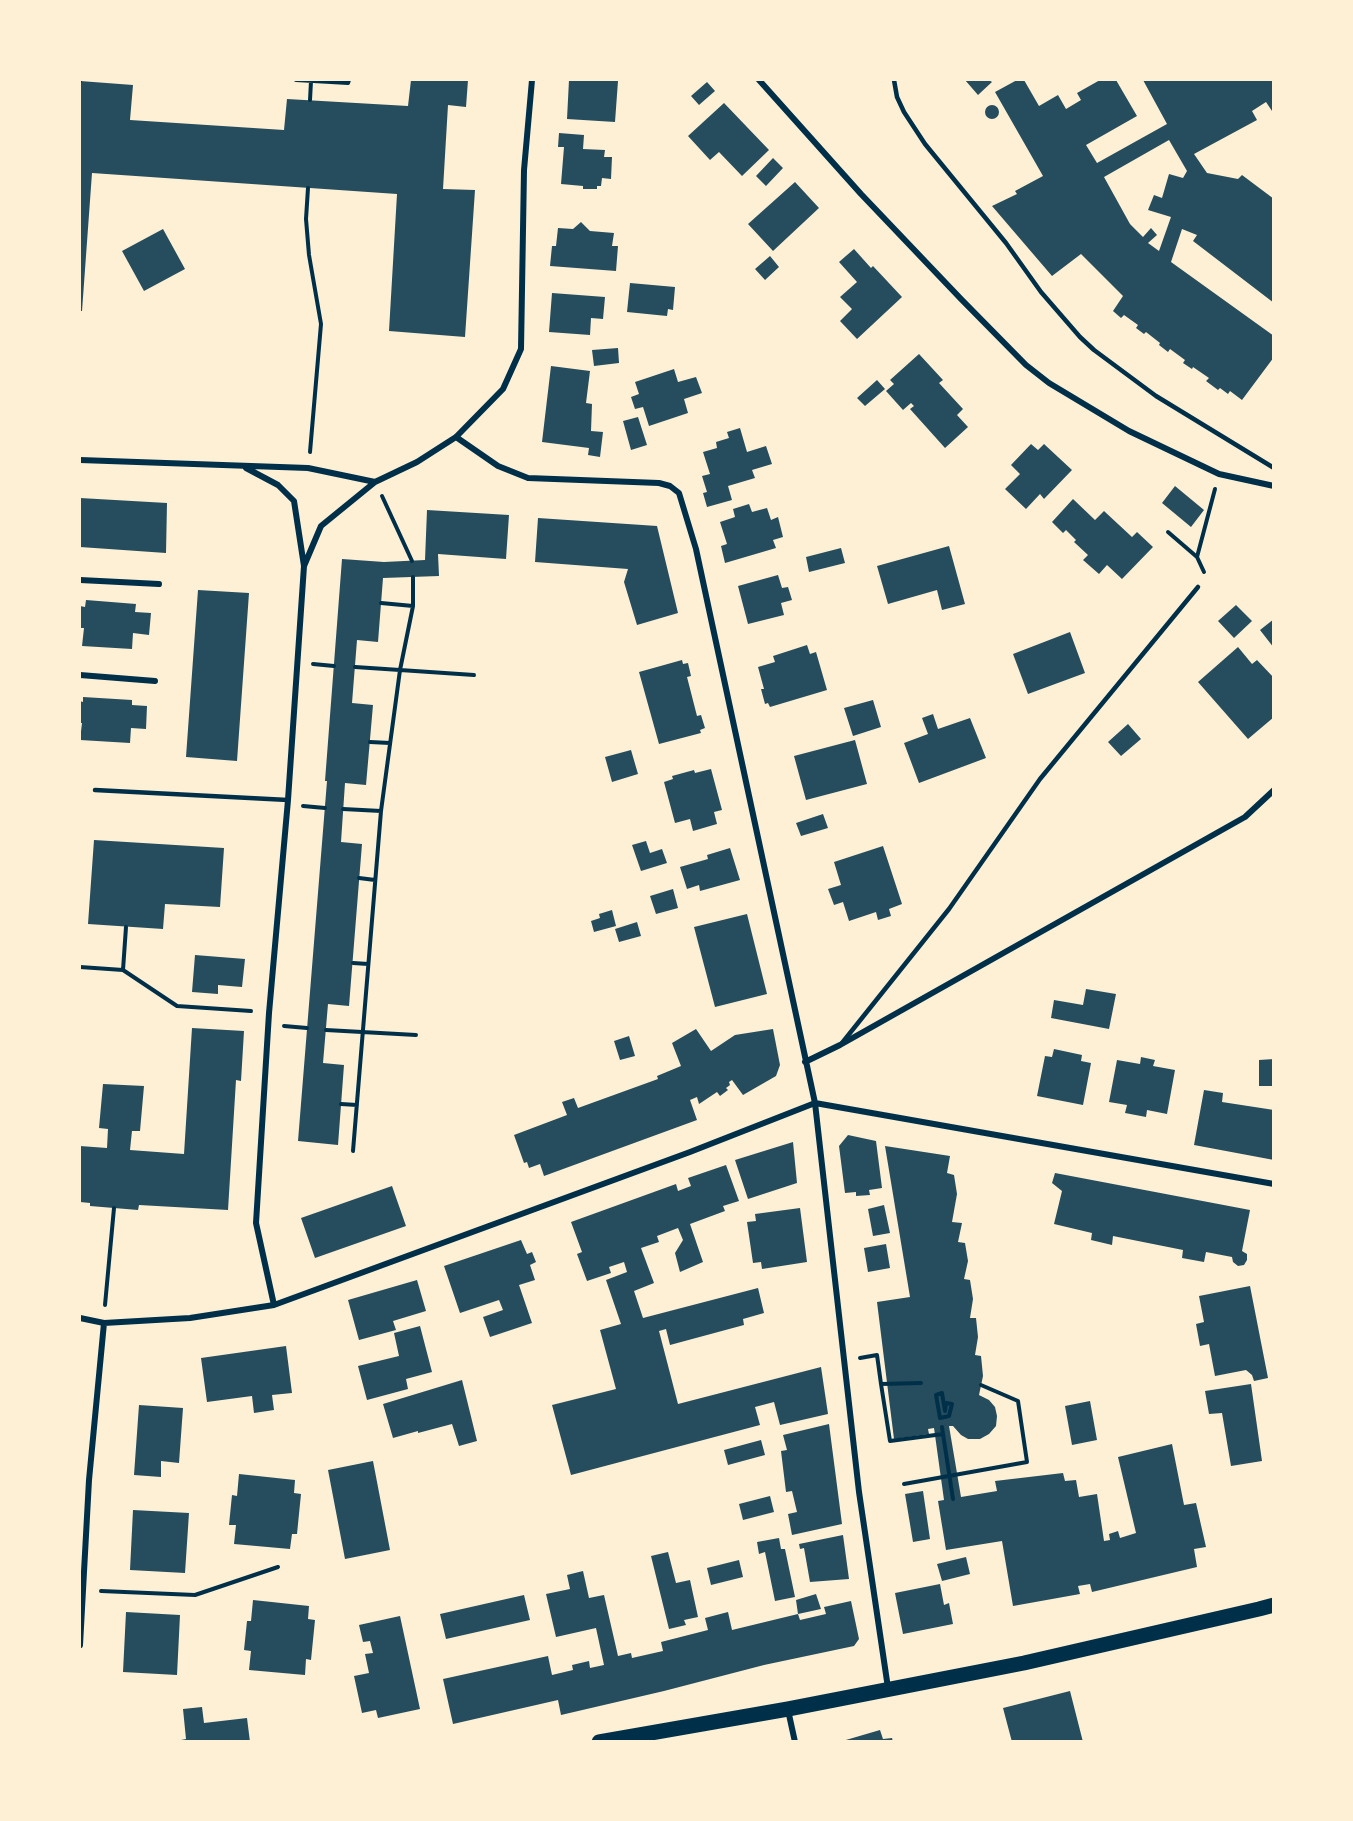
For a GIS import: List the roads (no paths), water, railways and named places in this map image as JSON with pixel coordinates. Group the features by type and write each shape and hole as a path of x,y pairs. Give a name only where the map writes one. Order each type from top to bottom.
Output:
{"main road":[{"path":"599,1742 788,1709 1024,1663 1274,1605"}],"street":[{"path":"304,566 321,526 375,482 417,462 456,437 503,389 521,349 524,170 532,80"},
{"path":"759,80 861,194 1026,365 1049,383 1129,431 1219,474 1274,486"},
{"path":"456,437 498,466 528,477 659,483 670,486 679,493 696,549 815,1103 859,1492 888,1688"},
{"path":"80,460 308,468 375,482"},
{"path":"243,467 278,485 294,501 304,566 288,800 269,1013 256,1223 274,1305"},
{"path":"80,580 159,584"},
{"path":"80,675 155,681"},
{"path":"806,1062 1245,817 1274,790"},
{"path":"80,1318 104,1323 190,1318 274,1305 680,1156 815,1103 1274,1184"},
{"path":"80,1645 89,1480 104,1323"},
{"path":"788,1709 795,1742"}],"lane":[{"path":"894,80 897,97 904,112 925,144 1006,243 1041,292 1080,337 1156,396 1274,468"},
{"path":"840,1045 949,909 1040,779 1198,587"},
{"path":"95,790 288,800"}]}
